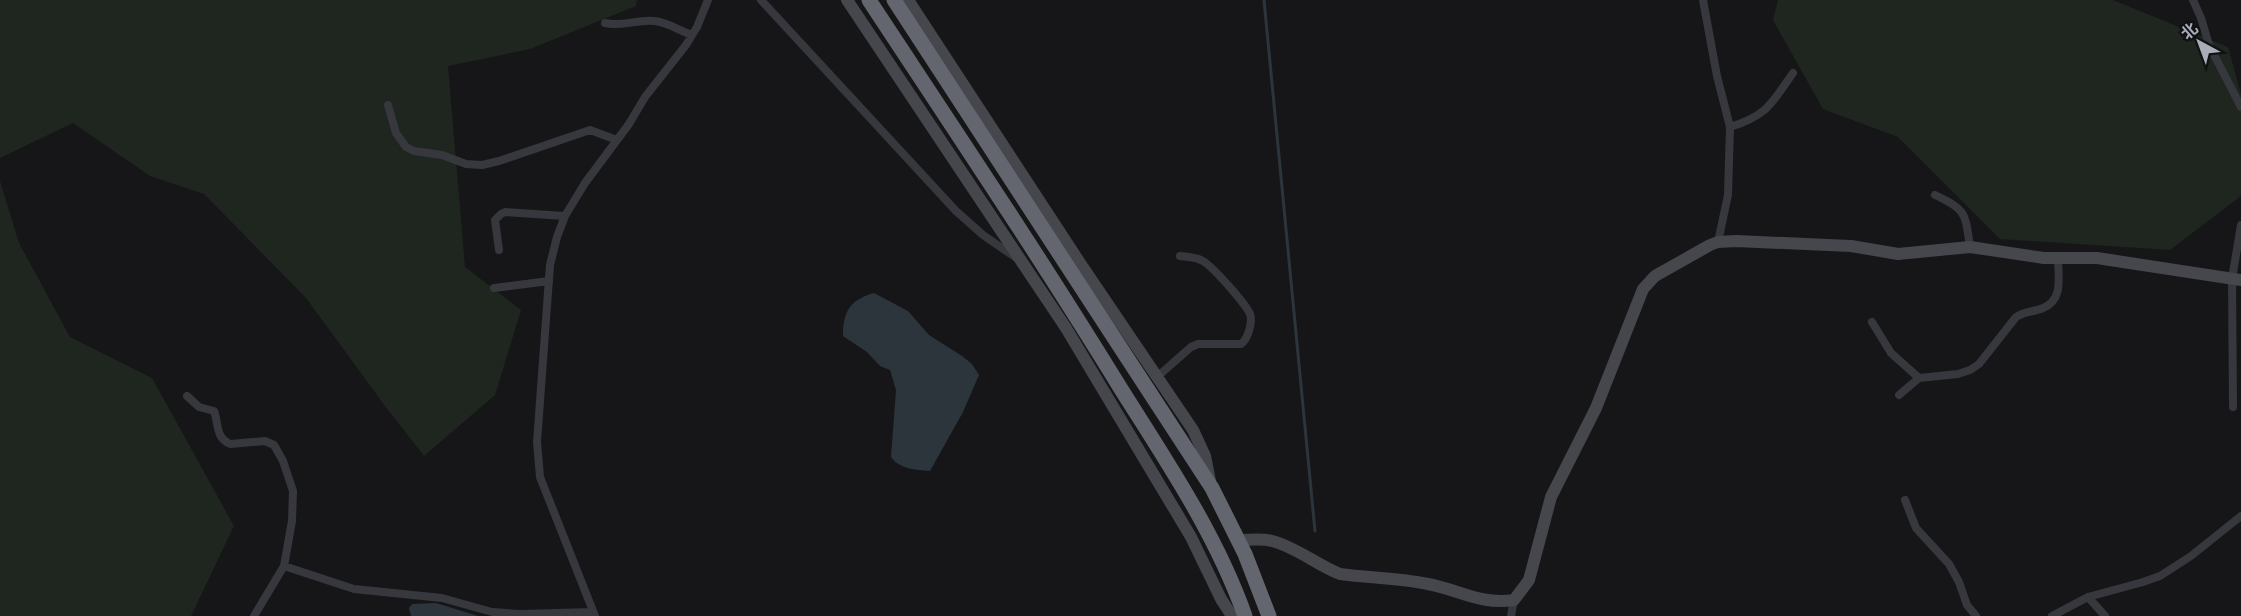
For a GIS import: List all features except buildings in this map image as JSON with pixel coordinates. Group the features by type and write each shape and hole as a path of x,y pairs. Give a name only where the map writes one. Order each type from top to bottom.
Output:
{"highway":[{"path":"869,0 1087,333 1192,502 1216,548 1245,616"},
{"path":"894,0 1212,488 1239,540 1269,616"}],"street":[{"path":"284,566 354,589 442,598 492,612 594,614 540,477 538,462 537,442 549,281 557,237 565,216 585,183 617,140 645,96 692,35 708,0"},
{"path":"761,0 956,211 983,235 1019,259"},
{"path":"847,0 1066,328 1191,537 1221,599 1232,616"},
{"path":"908,0 1200,442 1212,488"},
{"path":"1703,0 1717,76 1730,127 1728,195 1718,242"},
{"path":"2193,0 2209,45 2241,107"},
{"path":"605,23 622,25 660,22 692,35"},
{"path":"1730,127 1749,121 1762,113 1793,73"},
{"path":"388,105 396,133 406,147 414,151 442,155 466,164 482,165 499,161 590,130 617,140"},
{"path":"1935,195 1954,204 1962,211 1966,217 1970,247"},
{"path":"499,250 495,220 501,214 505,212 565,216"},
{"path":"2233,407 2236,280 2241,225"},
{"path":"1511,616 1514,600 1529,580 1551,497 1596,408 1643,289 1655,276 1718,242 1851,246 1898,254 1970,247 2058,258 2097,258 2236,280"},
{"path":"1157,377 1191,347 1198,344 1241,344 1247,338 1251,319 1247,310 1211,268 1196,258 1180,256"},
{"path":"1899,395 1919,378 1958,374 1970,370 1979,364 2016,317 2022,313 2043,309 2052,303 2059,289 2058,258"},
{"path":"494,288 549,281"},
{"path":"1872,322 1891,353 1919,378"},
{"path":"187,396 199,406 212,409 216,415 220,437 230,444 265,441 274,445 293,491 292,521 284,566 254,616"},
{"path":"1905,500 1916,528 1949,564 1959,582 1966,605 1976,616"},
{"path":"2052,616 2088,597 2160,576 2191,556 2241,516"},
{"path":"1239,540 1273,541 1340,574 1424,583 1482,600 1499,602 1514,600"},
{"path":"2088,597 2105,616"}],"shaded area":[{"path":"0,0 637,0 636,6 530,49 448,66 465,267 521,310 495,395 424,456 306,298 204,194 150,176 73,123 0,158"},
{"path":"1778,0 2113,0 2228,47 2241,94 2241,196 2170,250 2000,239 1898,137 1823,109 1773,20"},
{"path":"0,181 19,243 70,337 152,378 234,526 191,616 0,616"},
{"path":"874,293 908,311 929,335 972,364 979,375 963,412 930,471 903,466 891,457 896,390 890,370 880,366 867,352 843,336 846,313 859,299"},
{"path":"436,603 478,616 411,616 409,608 412,604"}],"waterway":[{"path":"1264,0 1315,531"}]}
